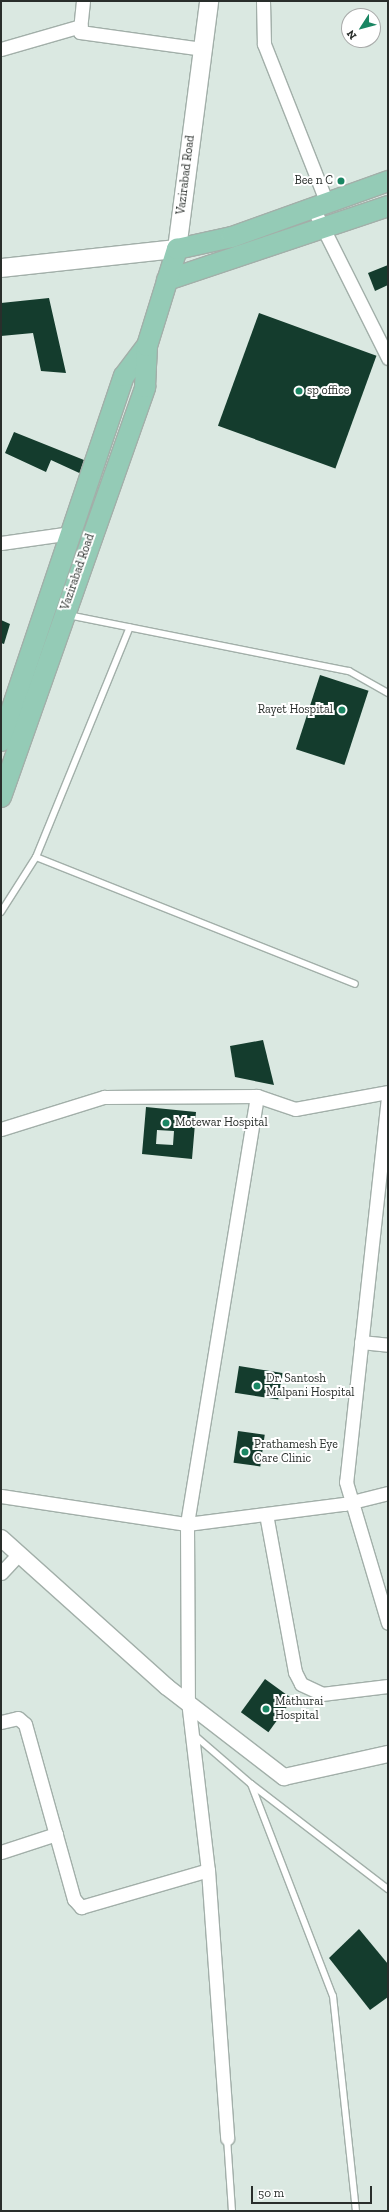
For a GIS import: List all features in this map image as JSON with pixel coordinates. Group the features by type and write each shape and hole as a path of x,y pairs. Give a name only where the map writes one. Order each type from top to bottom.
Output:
{"main road":[{"name":"Vazirabad Road","path":"1,797 64,614 145,387 147,346 176,249 209,1"},
{"path":"1,268 176,249 232,237 388,181"},
{"path":"167,280 388,206"},
{"name":"Vazirabad Road","path":"1,742 124,376 147,346"}],"street":[{"path":"83,1 80,32 202,49"},
{"path":"263,1 264,44 320,206 322,228 388,358"},
{"path":"1,49 80,26"},
{"path":"1,543 71,533"},
{"path":"1,1129 104,1097 257,1096 295,1109 388,1092"},
{"path":"227,2138 208,1870 188,1701 187,1524 257,1096"},
{"path":"388,1097 346,1482 388,1623"},
{"path":"361,1342 388,1345"},
{"path":"1,1496 187,1524 353,1502 388,1493"},
{"path":"266,1514 295,1672 301,1684 322,1694 388,1686"},
{"path":"1,1538 167,1687 188,1701 284,1777 388,1754"},
{"path":"1,1573 19,1554"},
{"path":"1,1722 18,1718 23,1721 74,1900 85,1908 208,1870"},
{"path":"1,1852 56,1834"}],"lane":[{"path":"64,614 349,671 388,693"},
{"path":"1,912 36,857 130,627"},
{"path":"36,857 355,984"},
{"path":"192,1733 251,1784 388,1889"},
{"path":"251,1784 333,1996 356,2211"},
{"path":"227,2138 232,2211"}],"building":[{"path":"388,265 388,285 375,291 368,273"},
{"path":"49,298 66,373 41,371 33,333 1,336 1,303"},
{"name":"sp office","path":"259,313 376,356 335,469 218,426"},
{"path":"14,432 94,464 88,477 51,460 46,472 5,453"},
{"path":"1,620 10,624 4,644 1,643"},
{"path":"320,675 369,691 344,765 296,749"},
{"path":"263,1040 274,1085 235,1077 230,1046"},
{"path":"146,1107 196,1112 192,1159 142,1154","holes":["157,1130 174,1131 173,1145 156,1144"]},
{"path":"239,1366 282,1373 278,1400 235,1393"},
{"path":"238,1431 265,1435 260,1466 234,1463"},
{"path":"265,1679 293,1699 268,1732 241,1712"},
{"path":"359,1929 388,1964 388,1997 370,2010 329,1958"}],"place":[{"name":"Bee n C","path":"341,181"},
{"name":"sp office","path":"299,391"},
{"name":"Rayet Hospital","path":"342,710"},
{"name":"Motewar Hospital","path":"166,1123"},
{"name":"Dr. Santosh Malpani Hospital","path":"257,1386"},
{"name":"Prathamesh Eye Care Clinic","path":"245,1452"},
{"name":"Mathurai Hospital","path":"266,1709"}]}
